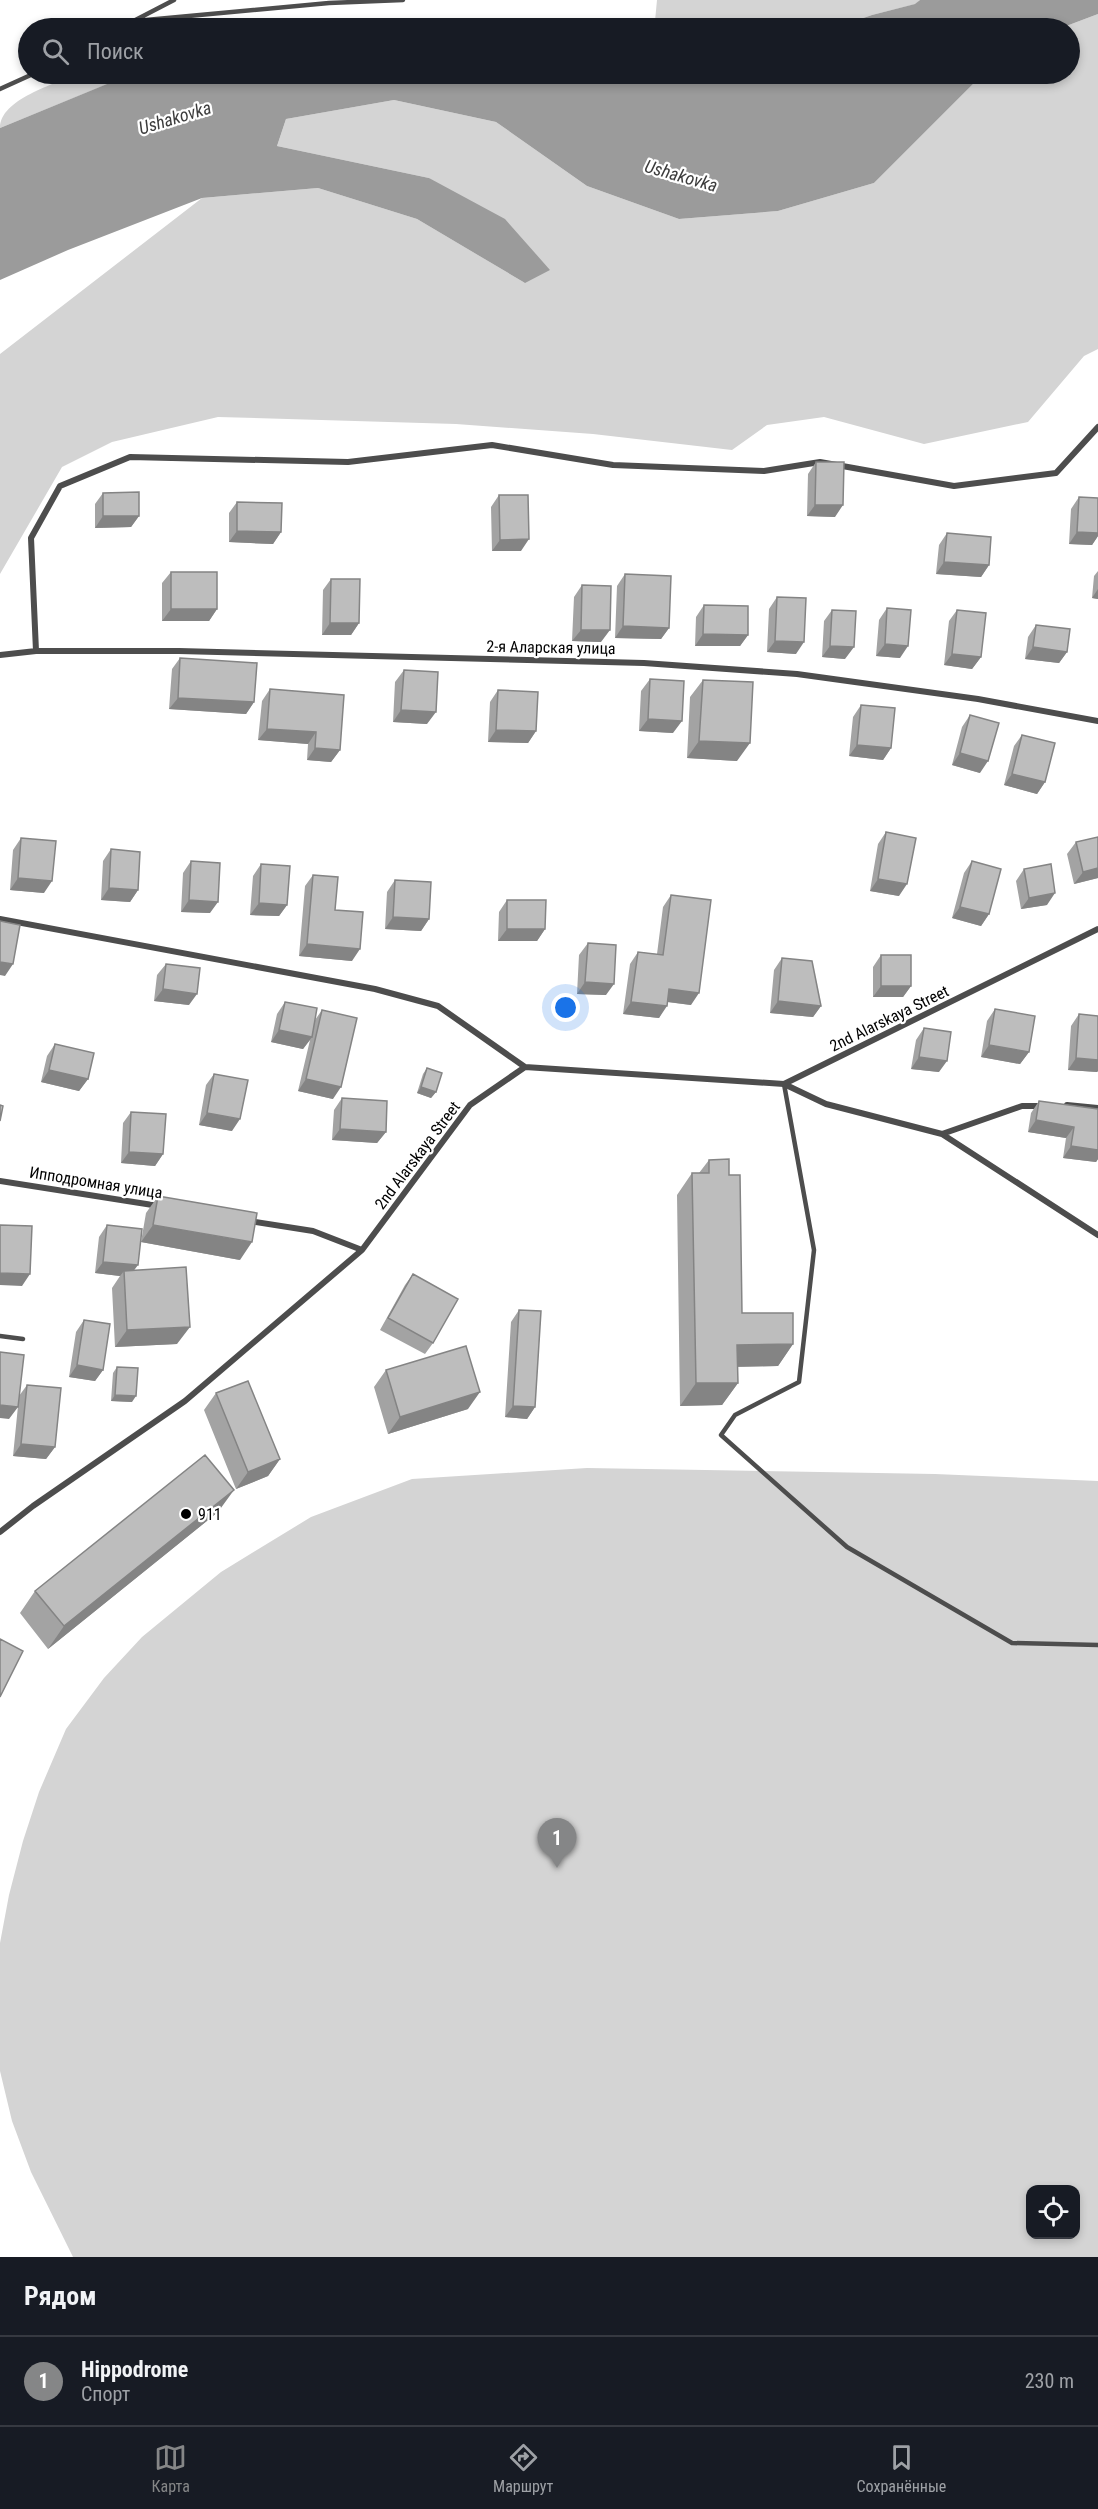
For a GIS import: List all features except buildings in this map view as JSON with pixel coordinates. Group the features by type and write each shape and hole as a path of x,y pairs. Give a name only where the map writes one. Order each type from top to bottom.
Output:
{"street":[{"path":"36,651 31,538 60,486 130,457 348,462 492,445 613,465 764,471 820,462 954,486 1056,473 1098,427"},
{"name":"2-я Аларская улица","path":"0,655 36,651 179,651 656,664 797,674 978,699 1098,721"},
{"path":"0,919 375,989 438,1006 525,1066 784,1084 826,1104 942,1134 1098,1235"},
{"name":"2nd Alarskaya Street","path":"784,1084 1098,929"},
{"name":"2nd Alarskaya Street","path":"0,1532 33,1506 185,1401 362,1250 470,1105 525,1066"},
{"path":"942,1134 1022,1106 1065,1105 1098,1108"},
{"name":"Ипподромная улица","path":"0,1181 162,1207"},
{"path":"243,1220 313,1231 362,1250"}],"lane":[{"path":"141,18 174,0"},
{"path":"167,18 329,3 403,0"},
{"path":"0,88 18,80"},
{"path":"784,1084 814,1250 800,1382 735,1415 721,1435 847,1546 1012,1643 1098,1645"},
{"path":"0,1336 22,1340"}],"shaded area":[{"path":"657,0 920,0 916,4 863,18 655,18"},
{"path":"1098,14 1098,349 1084,356 1028,422 924,444 824,417 767,425 732,450 593,434 456,424 218,417 112,442 62,467 0,574 0,354 202,198 318,188 417,219 525,283 429,178 277,146 286,119 394,100 496,122 587,186 679,219 778,211 874,183 973,84 1080,84 1080,21"},
{"path":"53,84 108,84 0,128 2,118 9,109"},
{"path":"587,1468 935,1474 1098,1481 1098,2257 73,2257 31,2172 12,2121 0,2071 0,1943 23,1841 39,1792 66,1729 104,1678 142,1637 221,1572 311,1517 412,1479"}],"water":[{"path":"920,0 1098,0 1098,14 1080,21 1080,18 863,18 915,4"},
{"name":"Ushakovka","path":"107,84 973,84 874,183 778,211 679,219 587,186 496,122 394,100 286,119 277,146 429,178 505,219 550,270 525,283 417,219 318,188 202,198 68,250 0,280 0,128"}],"place":[{"name":"911","path":"186,1514"},
{"name":"Hippodrome","path":"557,1868"}]}
